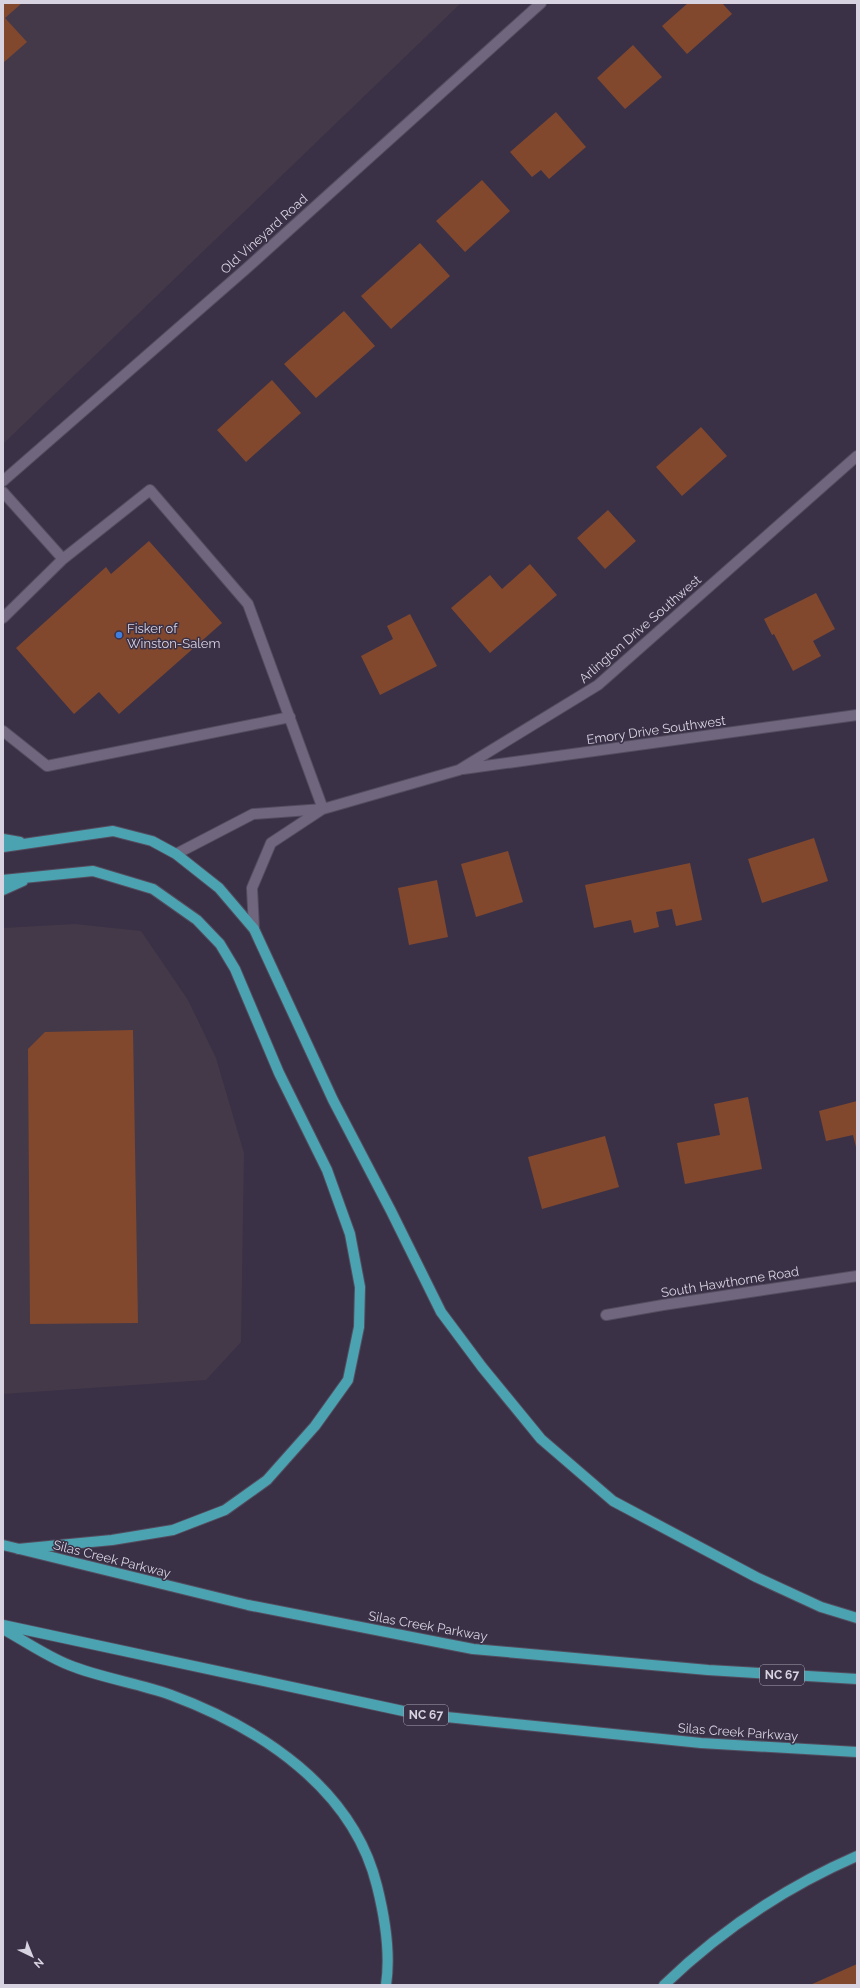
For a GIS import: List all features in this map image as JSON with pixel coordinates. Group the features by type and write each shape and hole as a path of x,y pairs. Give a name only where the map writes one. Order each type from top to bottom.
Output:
{"main road":[{"path":"3,847 30,845 113,831 152,841 176,854 219,888 254,930 333,1100 391,1210 441,1312 482,1367 541,1439 613,1502 756,1577 821,1607 857,1618"},
{"path":"3,839 30,845"},
{"path":"3,880 93,871 152,889 197,920 220,944 235,969 279,1073 327,1170 350,1234 360,1287 359,1327 348,1380 315,1426 267,1480 225,1510 173,1530 112,1540 18,1549"},
{"path":"3,890 28,878"},
{"name":"Silas Creek Parkway","path":"3,1545 248,1605 473,1649 708,1670 857,1679"},
{"name":"Silas Creek Parkway","path":"3,1625 418,1714 701,1742 857,1752"},
{"path":"3,1629 69,1665 171,1696 222,1717 261,1738 295,1762 324,1790 349,1822 363,1847 373,1871 387,1937 386,1985"},
{"path":"664,1985 730,1929 776,1897 836,1865 857,1856"}],"street":[{"name":"Old Vineyard Road","path":"3,481 247,268 541,3"},
{"name":"Arlington Drive Southwest","path":"176,854 253,814 323,809 459,770 598,685 857,456"},
{"path":"3,618 63,559 150,490 248,604 323,809"},
{"path":"3,492 63,559"},
{"name":"Emory Drive Southwest","path":"459,770 857,715"},
{"path":"3,731 47,766 290,717"},
{"name":"Arlington Drive Southwest","path":"254,930 252,888 271,843 323,809"},
{"name":"South Hawthorne Road","path":"606,1315 857,1276"}],"shaded area":[{"path":"3,3 461,3 3,444"},
{"path":"75,924 141,931 188,1000 216,1058 244,1153 241,1342 206,1380 3,1394 3,928"}],"building":[{"path":"3,3 22,3 5,18 27,42 3,63"},
{"path":"688,3 722,3 732,14 687,54 662,26"},
{"path":"633,45 662,77 625,109 597,78"},
{"path":"556,112 586,147 549,179 541,170 532,177 510,152"},
{"path":"482,180 510,211 465,252 436,221"},
{"path":"420,243 450,276 391,329 361,296"},
{"path":"344,311 375,346 316,398 284,364"},
{"path":"272,380 301,413 246,462 217,430"},
{"path":"701,427 727,456 682,496 656,467"},
{"path":"608,510 636,541 605,569 577,538"},
{"name":"Fisker of Winston-Salem","path":"149,541 222,623 119,714 99,692 74,714 16,648 106,567 111,574"},
{"path":"530,564 557,595 490,653 451,608 490,575 502,589"},
{"path":"816,593 835,629 813,641 821,656 793,671 774,634 772,635 764,619"},
{"path":"410,614 437,666 380,695 361,656 393,639 387,626"},
{"path":"814,838 828,881 762,903 748,859"},
{"path":"508,851 523,902 476,917 461,864"},
{"path":"690,863 702,920 676,926 672,909 656,912 659,927 634,933 631,920 594,928 585,885"},
{"path":"437,880 448,937 409,945 398,888"},
{"path":"133,1030 138,1323 30,1324 28,1049 45,1032"},
{"path":"748,1097 762,1169 685,1184 677,1143 720,1135 714,1104"},
{"path":"857,1101 857,1151 853,1135 826,1141 819,1111"},
{"path":"605,1136 619,1187 542,1209 528,1157"},
{"path":"857,1964 857,1985 810,1985"}],"place":[{"name":"Fisker of Winston-Salem","path":"119,635"}]}
